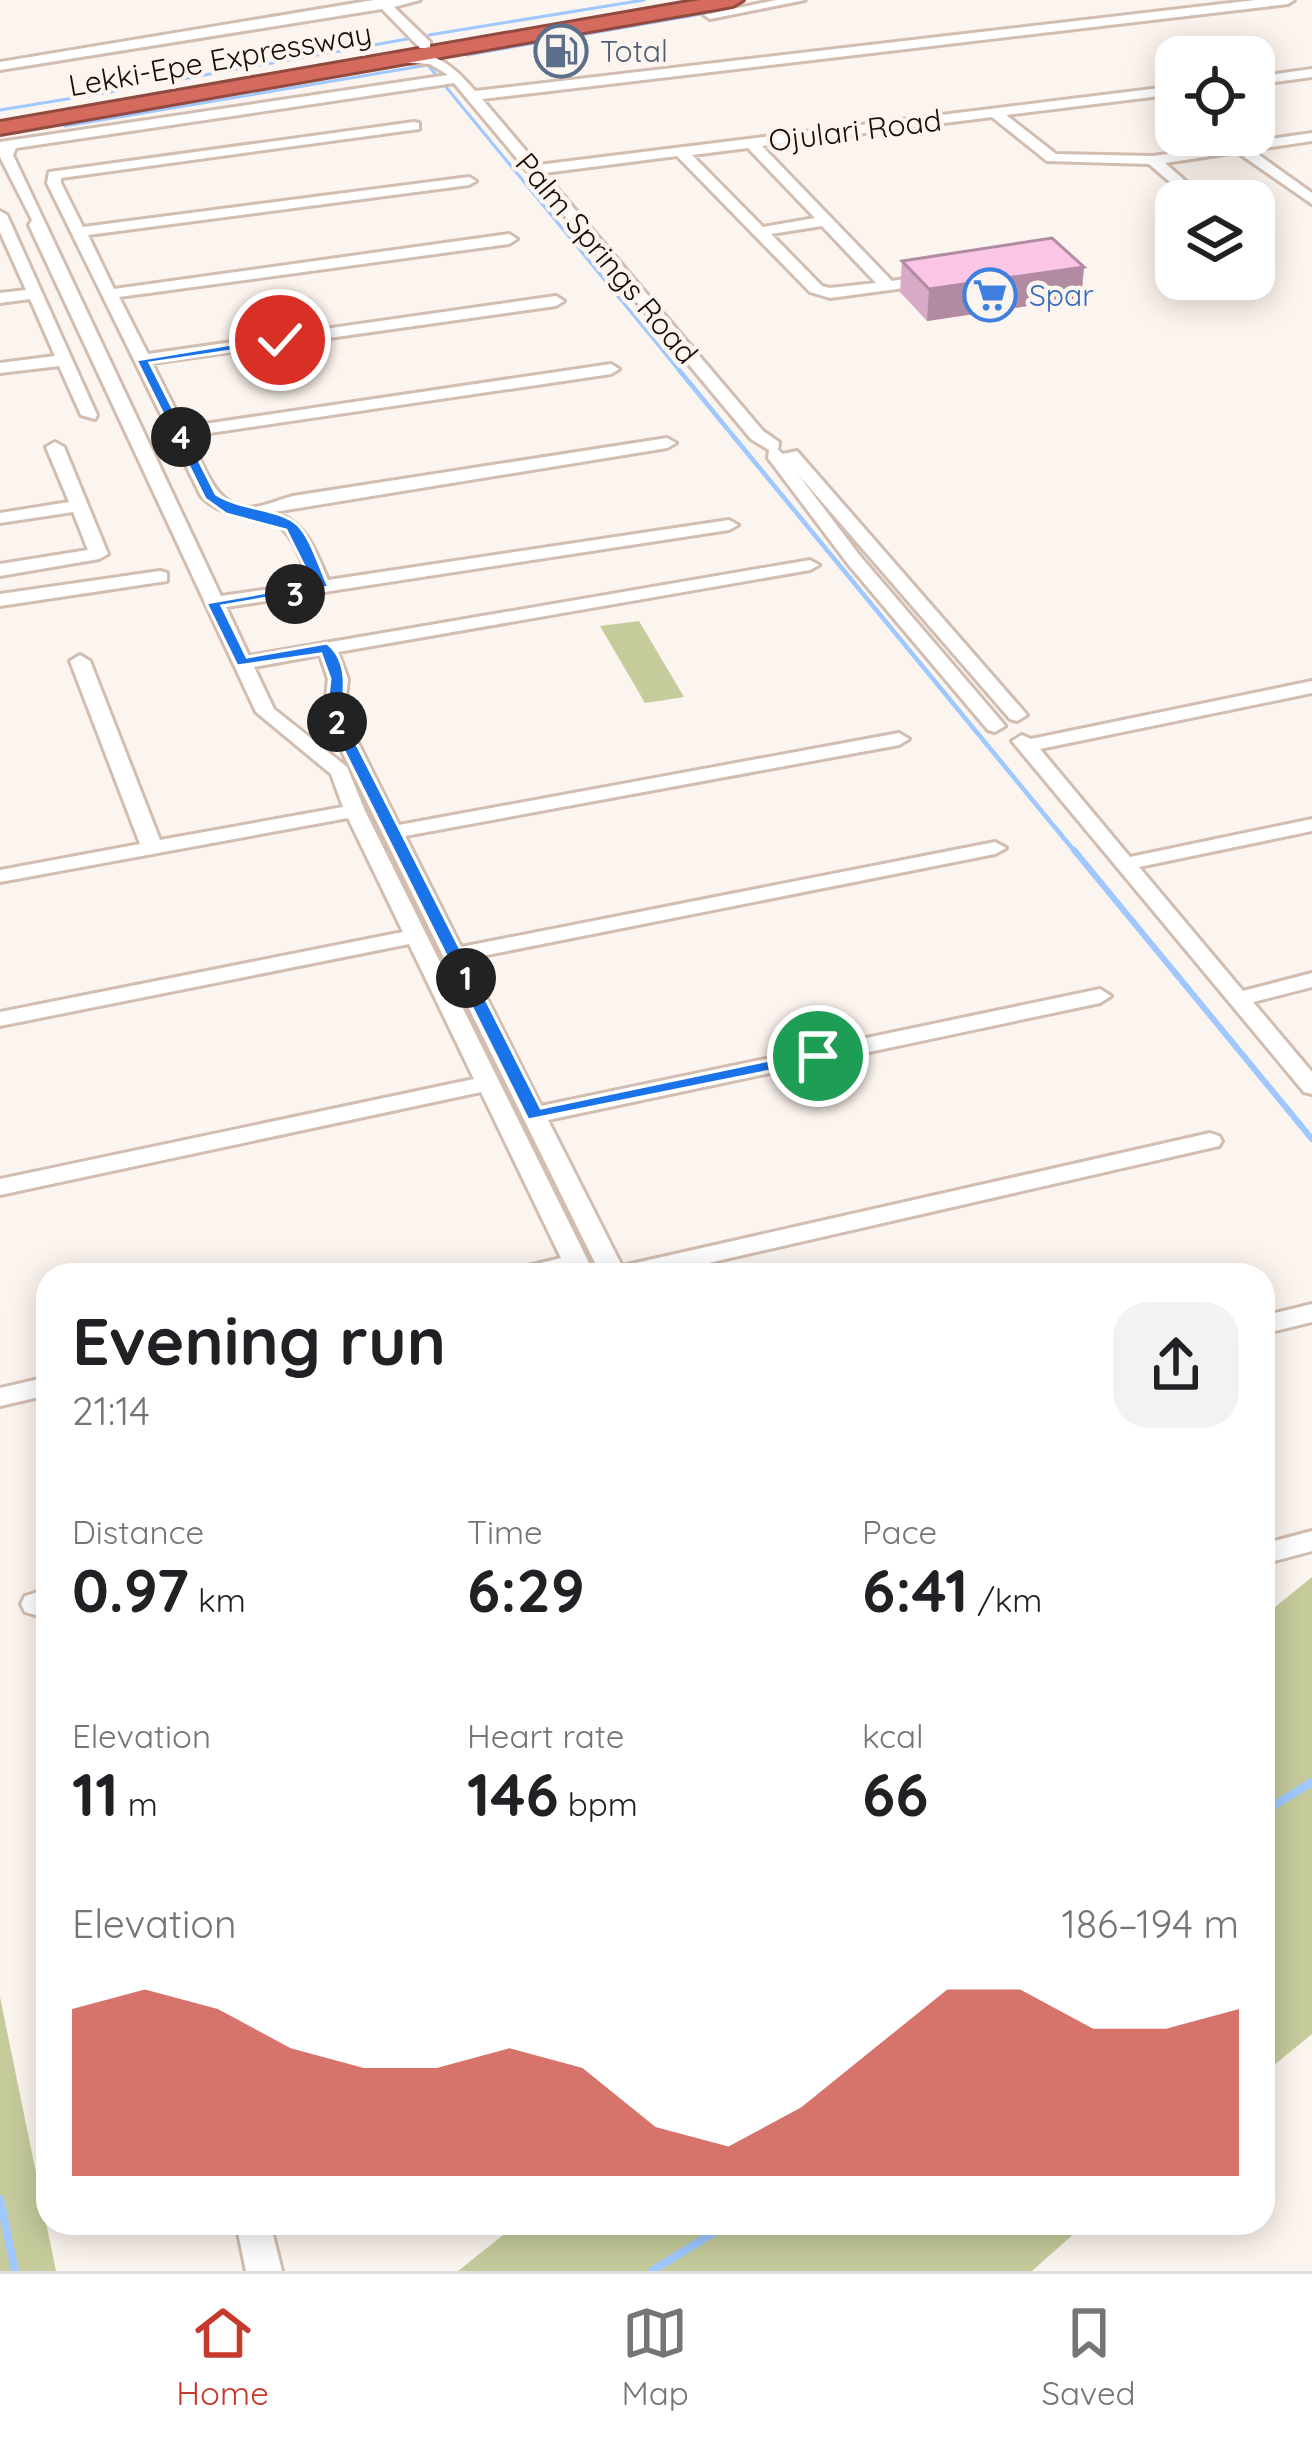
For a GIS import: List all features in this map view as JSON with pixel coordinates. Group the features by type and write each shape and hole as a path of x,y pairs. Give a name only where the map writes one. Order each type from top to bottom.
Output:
{"highway":[{"name":"Lekki-Epe Expressway","path":"3,134 425,45 686,0"},
{"name":"Lekki-Epe Expressway","path":"3,134 733,0"}],"street":[{"path":"0,66 414,0"},
{"path":"710,15 800,0"},
{"path":"471,96 1288,0"},
{"path":"382,2 425,45"},
{"path":"1082,2 1108,21"},
{"path":"447,76 449,56 476,44"},
{"path":"383,61 421,58 447,76"},
{"path":"1275,78 1312,74"},
{"path":"447,76 3,134 6,155 48,231 266,712 326,763 323,775 334,797 355,811 576,1263"},
{"name":"Palm Springs Road","path":"447,76 471,96 757,435 779,452"},
{"name":"Ojulari Road","path":"534,170 1155,93"},
{"path":"995,113 1052,158 1183,156"},
{"path":"322,587 292,528 215,502 78,232 54,175 414,126"},
{"path":"1275,143 1312,137"},
{"path":"752,143 888,286"},
{"path":"681,152 823,292 954,276"},
{"path":"1251,156 1312,200"},
{"path":"1154,160 1153,165 1173,180"},
{"path":"78,232 469,181"},
{"path":"0,215 89,415"},
{"path":"758,232 825,221"},
{"path":"109,293 509,238"},
{"path":"0,298 33,294"},
{"path":"142,360 556,301"},
{"path":"0,368 65,360"},
{"path":"178,433 611,369"},
{"path":"258,516 293,501 667,443"},
{"path":"0,570 99,554 55,447"},
{"path":"779,452 1017,715"},
{"path":"779,452 776,464 999,735 1024,744 1312,1087"},
{"path":"0,518 79,506"},
{"path":"213,603 729,525"},
{"path":"242,662 810,565"},
{"path":"0,600 160,577"},
{"path":"327,648 338,679 334,715 611,1263"},
{"path":"80,661 152,848"},
{"path":"1024,744 1312,687"},
{"path":"995,726 1002,718 1032,717 1045,728 1037,739 1024,744"},
{"path":"393,832 899,739"},
{"path":"0,876 355,811"},
{"path":"1125,863 1312,825"},
{"path":"454,956 995,848"},
{"path":"0,1019 416,937"},
{"path":"1238,999 1312,980"},
{"path":"535,1115 1100,996"},
{"path":"0,1187 488,1083"},
{"path":"670,1263 1210,1141"},
{"path":"1275,1321 1312,1312"},
{"path":"0,1397 36,1389"},
{"path":"1275,1551 1312,1541"},
{"path":"256,2235 264,2271"}],"green space":[{"path":"639,621 684,697 645,703 600,626"},
{"path":"1312,1577 1312,2034 1275,2064 1275,1607"},
{"path":"0,1997 36,2173 36,2235 49,2235 56,2271 0,2271"},
{"path":"503,2235 1072,2235 1032,2271 458,2271"}],"building":[{"path":"1052,238 1084,267 929,289 902,261"}],"waterway":[{"path":"429,35 644,0"},
{"path":"467,55 736,8"},
{"path":"165,82 407,39"},
{"path":"65,126 428,65 681,373"},
{"path":"0,110 122,90"},
{"path":"679,370 1076,853"},
{"path":"1074,850 1312,1139"},
{"path":"1275,1805 1312,1782"},
{"path":"0,2199 15,2271"},
{"path":"652,2271 710,2235"}],"place":[{"name":"Total","path":"561,51"},
{"name":"Spar","path":"990,295"}],"route":[{"path":"280,340 142,360 210,496 232,511 285,522 322,587 213,603 242,662 327,648 338,679 334,715 535,1115 818,1056"}]}
